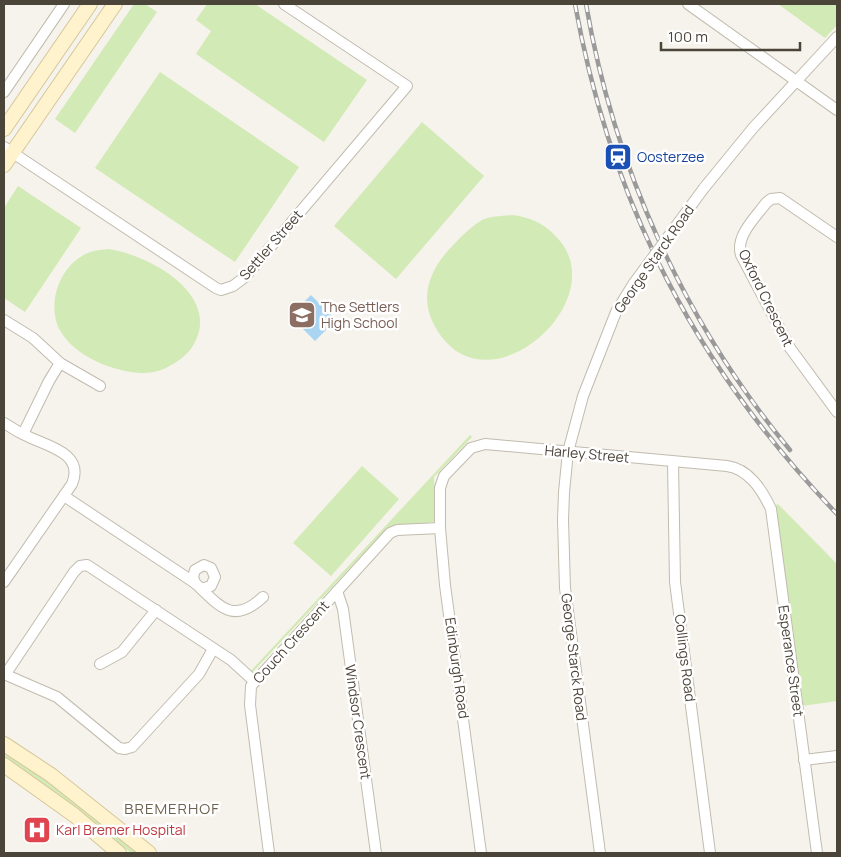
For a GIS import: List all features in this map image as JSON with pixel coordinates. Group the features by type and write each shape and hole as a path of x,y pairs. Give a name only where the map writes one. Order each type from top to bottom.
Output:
{"main road":[{"path":"4,129 90,4"},
{"path":"4,164 8,150 115,4"},
{"path":"4,744 59,781 149,853"},
{"path":"4,765 74,815 119,853"}],"street":[{"path":"4,92 64,4"},
{"name":"Settler Street","path":"8,150 221,290 233,286 245,277 407,86 284,4"},
{"path":"688,4 837,110"},
{"name":"George Starck Road","path":"600,853 565,588 563,520 568,452 574,423 598,353 616,312 634,283 704,188 753,128 837,37"},
{"name":"Oxford Crescent","path":"837,237 780,198 771,199 766,203 742,237 739,246 741,255 785,340 837,412"},
{"path":"4,320 38,342 60,363 100,386"},
{"path":"23,434 60,363"},
{"path":"4,423 23,434 58,449 72,463 75,476 64,496 7,571 4,582"},
{"name":"Harley Street","path":"440,482 463,456 477,445 732,467 748,476"},
{"name":"Collings Road","path":"673,462 675,582 710,853"},
{"name":"Esperance Street","path":"748,476 766,498 771,509 817,853"},
{"name":"Edinburgh Road","path":"440,482 440,528 445,585 481,853"},
{"path":"64,496 178,573 197,582 212,600 233,612 246,610 264,597"},
{"name":"Couch Crescent","path":"269,853 249,696 251,686 390,533 397,530 440,528"},
{"path":"214,649 198,674 132,747 125,750 117,746 57,697 4,674 74,572 80,566 91,566 231,660 254,681"},
{"name":"Windsor Crescent","path":"337,591 343,609 376,853"},
{"path":"100,664 122,652 156,610"},
{"path":"804,760 837,756"}],"green space":[{"path":"134,4 145,4 157,12 75,133 55,119"},
{"path":"207,4 255,4 367,80 324,142 196,54 211,31 196,20"},
{"path":"778,4 837,4 837,25 825,38"},
{"path":"160,72 299,167 235,262 95,168"},
{"path":"422,122 484,176 396,279 334,226"},
{"path":"18,186 81,228 25,312 4,298 4,208"},
{"path":"512,215 539,223 550,230 560,241 571,266 570,292 558,317 539,338 515,353 489,360 463,355 441,336 433,323 427,299 432,275 446,253 475,225 489,218"},
{"path":"108,249 124,252 159,268 189,292 197,308 200,324 195,342 181,359 161,370 149,373 135,372 105,365 79,351 68,342 61,332 55,312 55,301 57,290 66,270 85,254"},
{"path":"470,435 472,437 434,477 436,517 433,522 387,528 252,673 249,673"},
{"path":"362,466 399,499 331,576 293,543"},
{"path":"778,504 837,564 837,701 802,706 775,506"},
{"path":"4,751 69,797 139,853 131,853 38,780 4,758"}],"water":[{"path":"311,295 336,320 315,341 290,316"}],"railway":[{"path":"575,4 591,77 611,147 637,214 667,279 702,341 742,400 787,458 837,514"},
{"path":"586,4 598,65 615,124 635,183 659,240 686,296 717,349 752,401 790,450"}],"place":[{"name":"Oosterzee","path":"618,157"},
{"name":"The Settlers High School","path":"302,315"},
{"name":"Karl Bremer Hospital","path":"37,830"}],"district":[{"name":"BREMERHOF","path":"172,809"}]}
